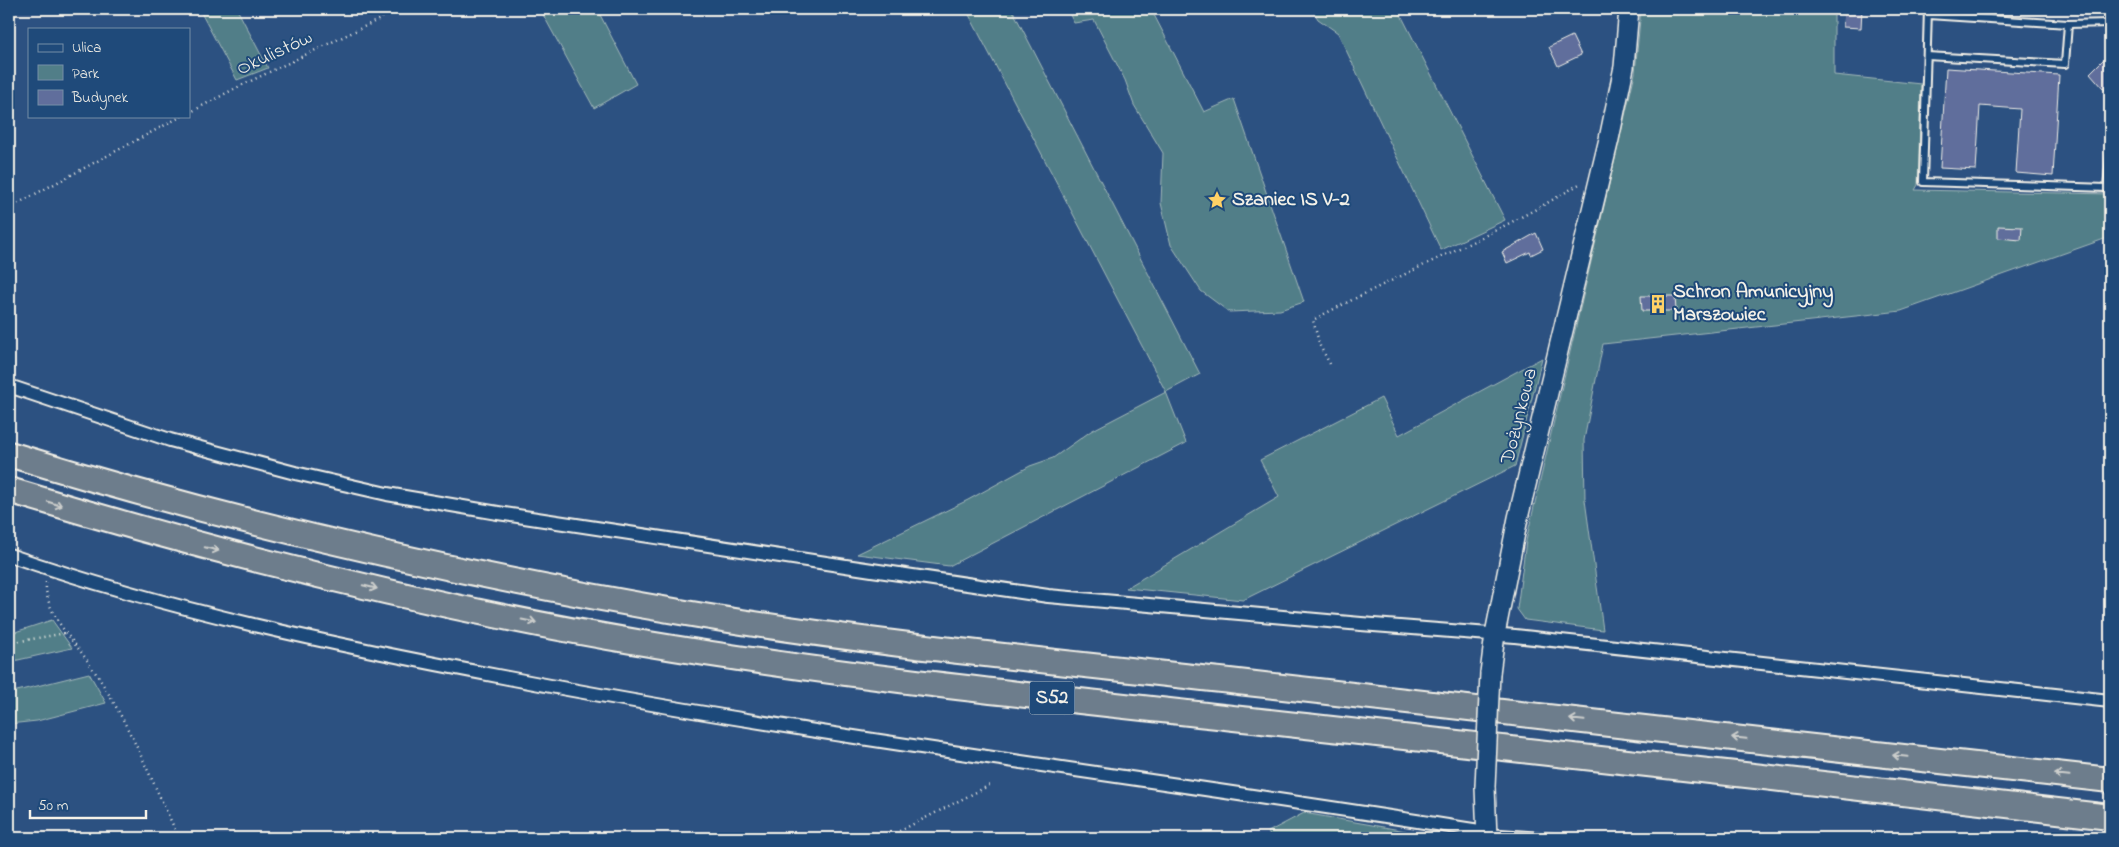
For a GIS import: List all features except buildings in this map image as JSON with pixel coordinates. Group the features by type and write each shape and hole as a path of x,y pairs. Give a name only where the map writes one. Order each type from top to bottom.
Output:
{"highway":[{"name":"S52","path":"9,454 110,484 325,540 563,591 755,624 1005,656 2110,780"},
{"name":"S52","path":"9,490 196,544 382,590 640,642 737,658 949,686 2110,817"}],"street":[{"name":"Dożynkowa","path":"1486,835 1485,787 1490,672 1495,634 1518,518 1624,67 1628,9"},
{"path":"9,386 170,440 295,473 387,494 498,513 1048,596 1495,634 2110,701"},
{"path":"9,555 169,604 316,640 576,691 781,725 1486,835"}],"lane":[{"path":"2110,23 2068,24 1928,12 1924,182 2108,188 2110,156"},
{"path":"1927,56 2066,64 2068,24"},
{"path":"1486,835 1568,838"}],"path":[{"name":"Okulistów","path":"190,112 234,89 401,9"},
{"path":"9,208 178,118"},
{"path":"1330,364 1320,346 1312,320 1518,219 1601,170"},
{"path":"50,569 46,580 45,592 54,614 94,669 126,726 179,838"},
{"path":"9,643 66,633"},
{"path":"886,838 992,784"}],"green space":[{"path":"199,9 237,9 268,68 237,80"},
{"path":"540,9 597,9 636,84 594,108"},
{"path":"966,9 1012,9 1200,374 1166,392"},
{"path":"1067,9 1151,9 1204,112 1234,99 1304,302 1280,310 1229,312 1201,291 1171,245 1161,203 1163,153 1134,105 1125,80 1094,20 1074,23"},
{"path":"1312,9 1398,9 1505,220 1441,250 1338,33 1318,19"},
{"path":"1641,9 1834,9 1834,75 1921,84 1918,185 1915,190 2110,194 2110,237 1901,311 1603,344 1584,440 1585,500 1603,630 1525,620 1517,609 1526,541 1635,73"},
{"path":"1542,358 1515,466 1243,600 1126,588 1279,497 1260,460 1381,398 1399,435"},
{"path":"1166,392 1186,443 949,566 857,554 968,500 1030,466 1053,458 1091,431"},
{"path":"52,620 72,648 9,662 9,634"},
{"path":"89,673 106,703 37,721 9,724 9,693"},
{"path":"1304,813 1406,831 1390,838 1271,838 1268,832"}],"place":[{"name":"Szaniec IS V-2","path":"1217,200"},
{"name":"Schron Amunicyjny Marszowiec","path":"1658,304"}]}
